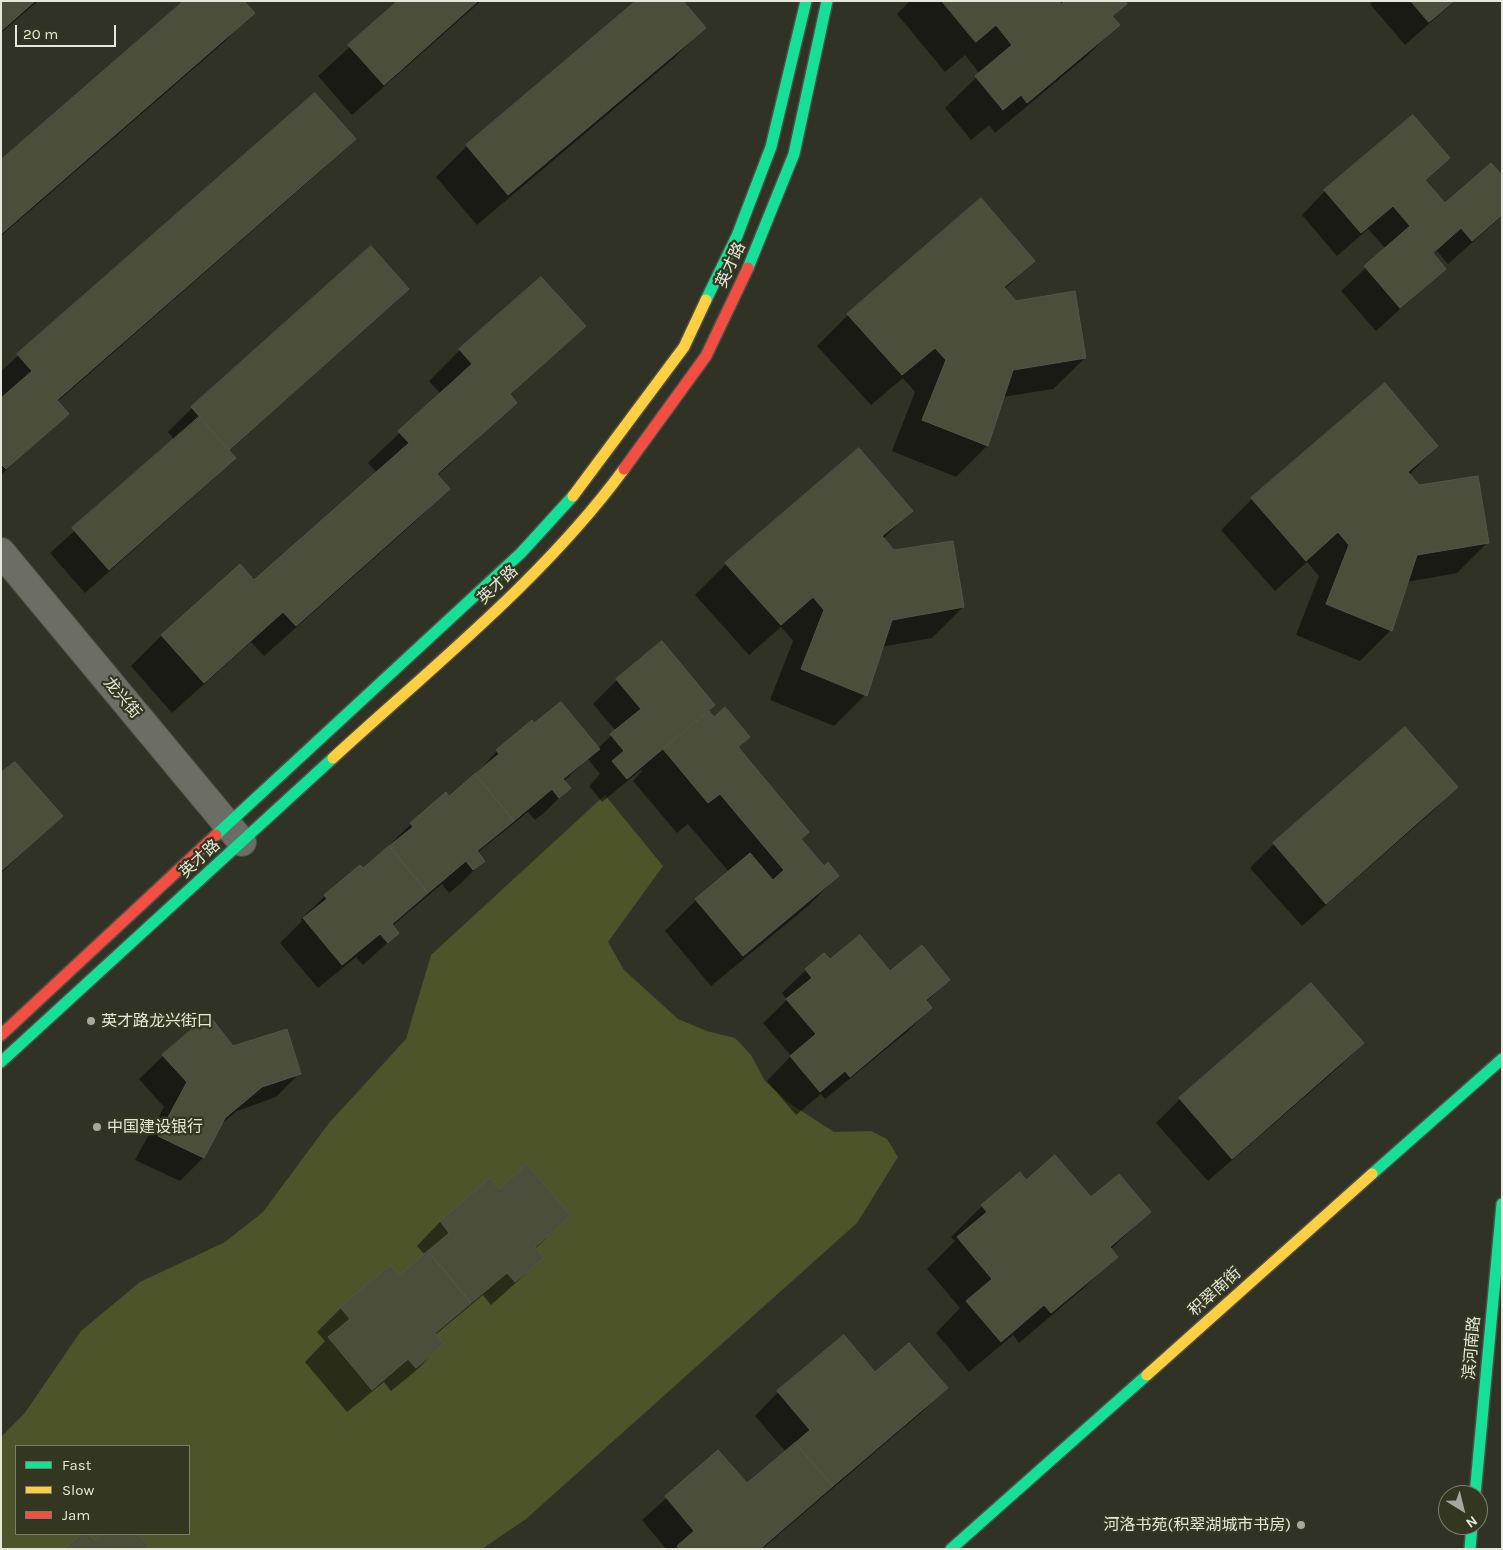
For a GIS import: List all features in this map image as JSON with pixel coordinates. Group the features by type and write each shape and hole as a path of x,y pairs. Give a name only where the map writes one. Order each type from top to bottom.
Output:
{"main road":[{"name":"英才路","path":"1,1062 521,553 584,484 684,347 737,236 771,147 806,1"},
{"name":"英才路","path":"1,1035 236,834 540,568 603,497 706,356 760,242 794,154 827,1"},
{"name":"积翠南街","path":"951,1549 1502,1059"},
{"name":"滨河南路","path":"1476,1485 1502,1204"},
{"path":"1470,1549 1471,1535"}],"street":[{"name":"龙兴街","path":"1,552 236,834"}],"green space":[{"path":"605,795 663,866 608,942 624,970 678,1019 707,1031 735,1038 751,1055 765,1081 789,1103 834,1132 871,1131 887,1139 898,1157 857,1223 526,1519 482,1549 1,1549 1,1437 24,1414 81,1331 140,1282 225,1242 263,1212 329,1123 406,1039 431,955"}],"building":[{"path":"1,1 35,1 1,31"},
{"path":"184,1 244,1 255,13 1,234 1,160"},
{"path":"398,1 478,1 384,85 348,45"},
{"path":"636,1 683,1 706,28 508,195 466,145"},
{"path":"942,1 1059,1 1061,5 1065,1 1125,1 1127,4 1112,16 1120,25 1027,103 1021,95 1003,110 975,76 1012,45 996,25 976,42"},
{"path":"1411,1 1454,1 1429,22"},
{"path":"315,93 356,139 57,400 69,414 6,469 1,464 1,398 32,371 17,354"},
{"path":"1413,115 1450,158 1425,180 1445,203 1491,163 1502,175 1502,215 1472,241 1461,228 1433,253 1446,269 1400,308 1364,266 1410,226 1393,206 1361,233 1324,190"},
{"path":"981,198 1035,261 1004,287 1016,301 1075,291 1086,358 1013,370 988,446 922,420 946,360 935,348 902,375 847,314"},
{"path":"371,246 409,289 229,450 191,407"},
{"path":"541,277 586,326 510,394 517,403 437,474 450,489 296,626 283,612 204,683 161,635 240,564 254,580 409,443 398,431 472,364 459,349"},
{"path":"1385,383 1438,446 1408,472 1419,485 1478,476 1489,543 1417,555 1392,631 1326,604 1349,545 1338,532 1306,561 1251,498"},
{"path":"199,417 236,458 109,570 72,528"},
{"path":"859,448 913,511 882,536 894,550 953,541 964,607 892,620 867,696 801,669 824,610 813,597 781,625 725,563"},
{"path":"662,641 715,705 627,779 612,761 624,751 610,734 641,709 616,679"},
{"path":"561,702 600,749 563,779 571,788 559,798 552,789 514,821 475,774 499,754 496,750 532,720 534,723"},
{"path":"725,707 750,737 738,747 809,832 801,839 824,866 828,862 839,876 743,956 695,899 750,853 773,880 784,870 720,794 708,803 663,749 709,711 714,717"},
{"path":"1405,727 1458,787 1326,904 1273,843"},
{"path":"15,762 63,816 1,871 1,773"},
{"path":"475,774 514,821 477,851 485,861 473,870 466,861 428,893 389,846 413,827 410,823 446,792 449,796"},
{"path":"389,846 428,893 392,924 399,933 388,943 380,934 342,965 303,918 327,899 324,895 360,865 363,868"},
{"path":"860,935 890,971 922,945 950,980 926,1000 932,1008 850,1077 845,1071 820,1092 790,1056 816,1034 786,999 812,978 805,969 824,953 830,959"},
{"path":"1311,983 1364,1043 1232,1159 1179,1098"},
{"path":"209,1015 233,1046 287,1029 301,1074 262,1087 225,1118 204,1158 158,1136 187,1082 162,1055"},
{"path":"1055,1155 1091,1197 1119,1174 1151,1212 1110,1247 1118,1257 1051,1313 1044,1305 1001,1342 966,1301 992,1279 957,1237 987,1212 981,1205 1020,1172 1026,1180"},
{"path":"527,1164 571,1216 535,1247 544,1258 515,1282 507,1273 471,1303 428,1251 449,1233 440,1221 490,1178 499,1189"},
{"path":"428,1251 471,1303 435,1333 444,1344 416,1368 408,1359 372,1390 328,1337 350,1319 340,1307 390,1265 399,1275"},
{"path":"844,1335 875,1372 909,1343 948,1388 833,1486 795,1443 810,1430 777,1391"},
{"path":"795,1443 833,1486 760,1549 679,1549 677,1546 694,1531 665,1496 718,1450 747,1483"},
{"path":"81,1535 90,1535 95,1540 102,1535 139,1535 151,1549 64,1549"}],"traffic: fast":[{"path":"706,300 737,236 771,147 806,1"},
{"path":"748,268 794,154 827,1"},
{"path":"216,835 521,553 573,496"},
{"path":"1,1062 333,758"},
{"path":"1372,1174 1502,1059"},
{"path":"1476,1485 1502,1204"},
{"path":"951,1549 1147,1375"},
{"path":"1470,1549 1471,1535"}],"traffic: slow":[{"path":"573,496 684,347 706,300"},
{"path":"333,758 448,655 523,584 593,509 624,469"},
{"path":"1147,1375 1372,1174"}],"traffic: jam":[{"path":"624,469 706,356 748,268"},
{"path":"1,1035 216,835"}],"place":[{"name":"英才路龙兴街口","path":"91,1021"},
{"name":"中国建设银行","path":"97,1127"},
{"name":"河洛书苑(积翠湖城市书房)","path":"1301,1525"}]}
